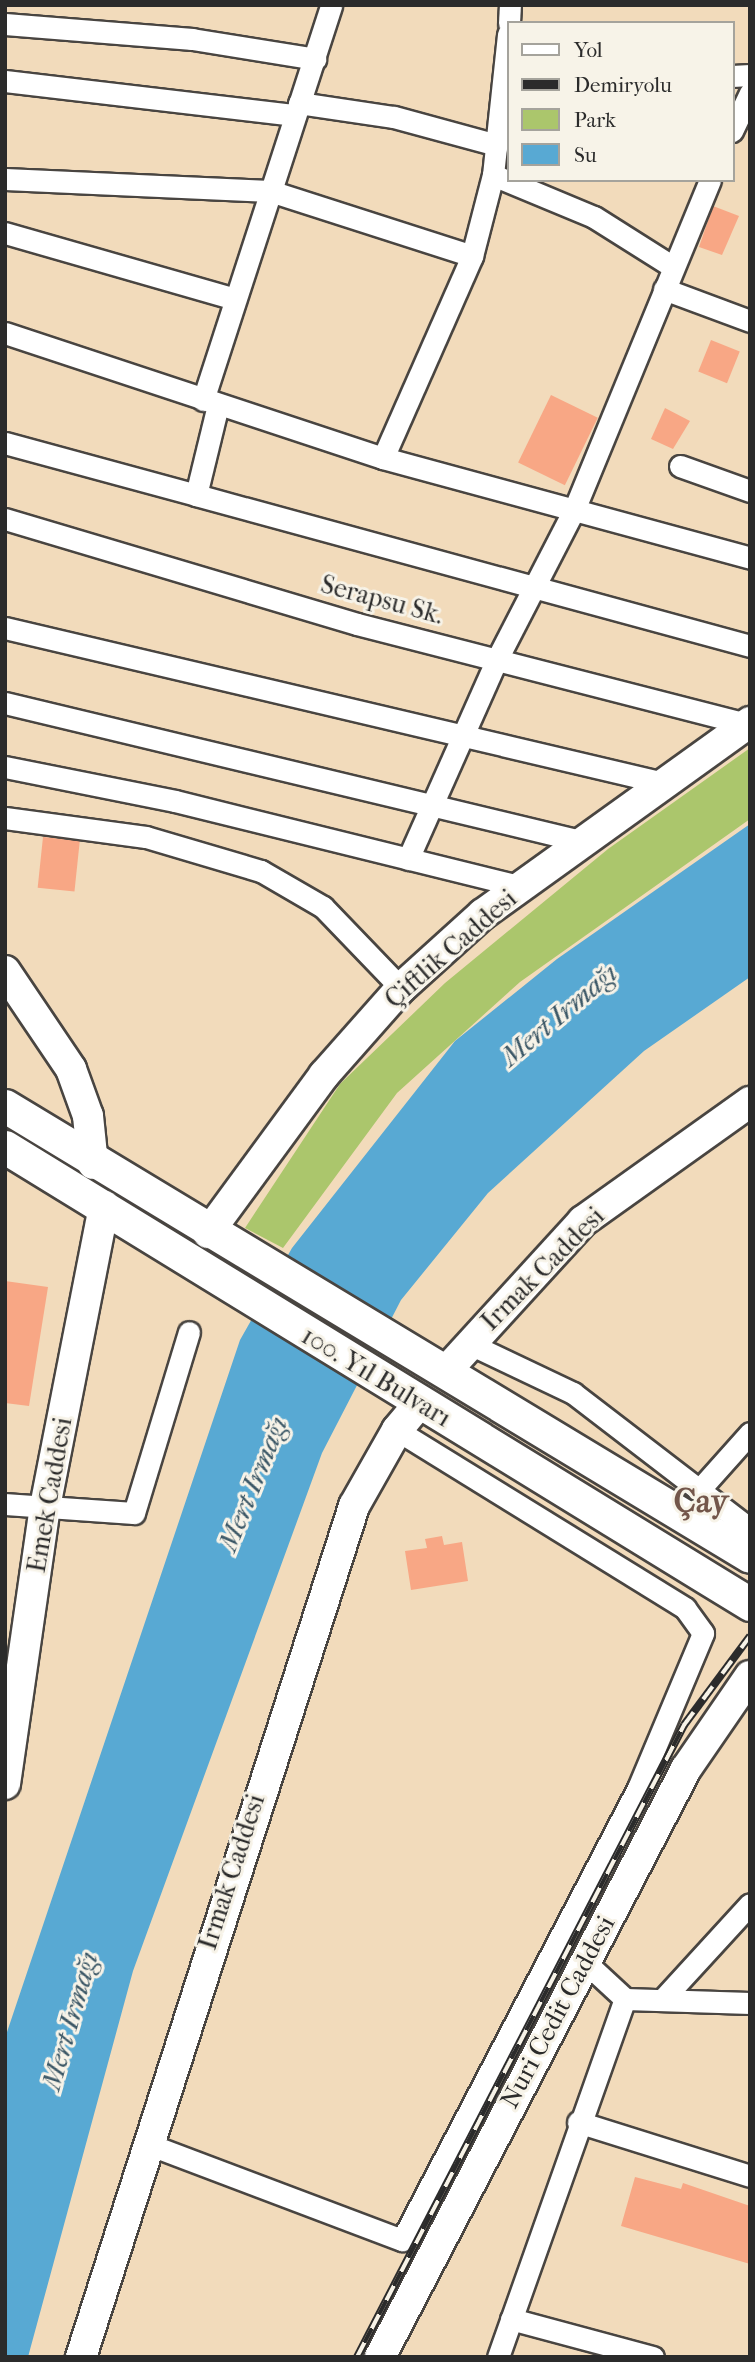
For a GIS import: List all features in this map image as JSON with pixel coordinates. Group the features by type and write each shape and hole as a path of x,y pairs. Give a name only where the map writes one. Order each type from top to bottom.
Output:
{"main road":[{"name":"Çiftlik Caddesi","path":"208,1233 270,1144 401,988 522,887 749,723"},
{"path":"5,971 71,1069 88,1116 93,1164"},
{"name":"Irmak Caddesi","path":"446,1371 583,1221 750,1102"},
{"name":"100. Yıl Bulvarı","path":"5,1107 93,1164 446,1371 750,1556"},
{"name":"100. Yıl Bulvarı","path":"5,1147 104,1206 210,1277 743,1601"},
{"name":"Emek Caddesi","path":"5,1784 45,1507 104,1206"},
{"name":"Irmak Caddesi","path":"81,2357 145,2143 354,1506 397,1430 420,1403"},
{"name":"Nuri Cedit Caddesi","path":"380,2357 584,1961 744,1691"}],"street":[{"path":"196,495 211,402 235,299 331,5"},
{"path":"5,24 192,39 315,59"},
{"path":"383,458 472,256 493,175 506,79"},
{"path":"5,81 394,117 497,145"},
{"path":"734,127 750,93"},
{"path":"493,175 506,180"},
{"path":"5,179 270,191 472,256"},
{"path":"510,182 594,217 673,267"},
{"path":"408,859 434,806 461,737 497,659 574,510 709,182"},
{"path":"5,233 235,299"},
{"path":"664,289 750,321"},
{"path":"5,333 383,458 750,558"},
{"path":"5,443 750,646"},
{"path":"680,466 750,491"},
{"name":"Serapsu Sk.","path":"5,519 497,659 749,723"},
{"path":"5,628 668,784"},
{"path":"5,703 585,842"},
{"path":"5,767 522,887"},
{"path":"5,818 146,837 261,871 323,907 401,988"},
{"path":"5,1503 134,1513 189,1332"},
{"path":"470,1343 573,1393 750,1529"},
{"name":"Nuri Cedit Caddesi","path":"145,2143 402,2240 638,1788 703,1633 685,1608 397,1430"},
{"path":"700,1489 750,1433"},
{"path":"662,2000 750,1904"},
{"path":"584,1961 625,1999 750,2003"},
{"path":"498,2357 578,2122 625,1999"},
{"path":"578,2122 750,2176"},
{"path":"511,2319 653,2357"}],"green space":[{"path":"750,748 750,819 520,982 397,1093 283,1248 245,1228 340,1084 445,983 608,849"}],"water":[{"name":"Mert Irmağı","path":"750,824 750,977 644,1051 488,1193 401,1300 322,1453 133,1971 28,2357 5,2357 5,2038 240,1340 292,1248 455,1041 557,959"}],"building":[{"path":"713,206 739,216 722,255 699,247"},
{"path":"711,340 740,352 727,383 698,372"},
{"path":"551,395 598,418 565,485 518,462"},
{"path":"665,408 690,421 673,449 651,439"},
{"path":"43,837 80,841 74,892 38,888"},
{"path":"5,1281 48,1287 29,1406 5,1403"},
{"path":"442,1536 444,1545 462,1542 468,1581 411,1590 405,1551 427,1548 425,1539"},
{"path":"635,2177 681,2189 683,2183 750,2206 750,2264 621,2226"}],"railway":[{"path":"357,2357 684,1725 750,1636"}],"district":[{"name":"Çay","path":"701,1502"}]}
